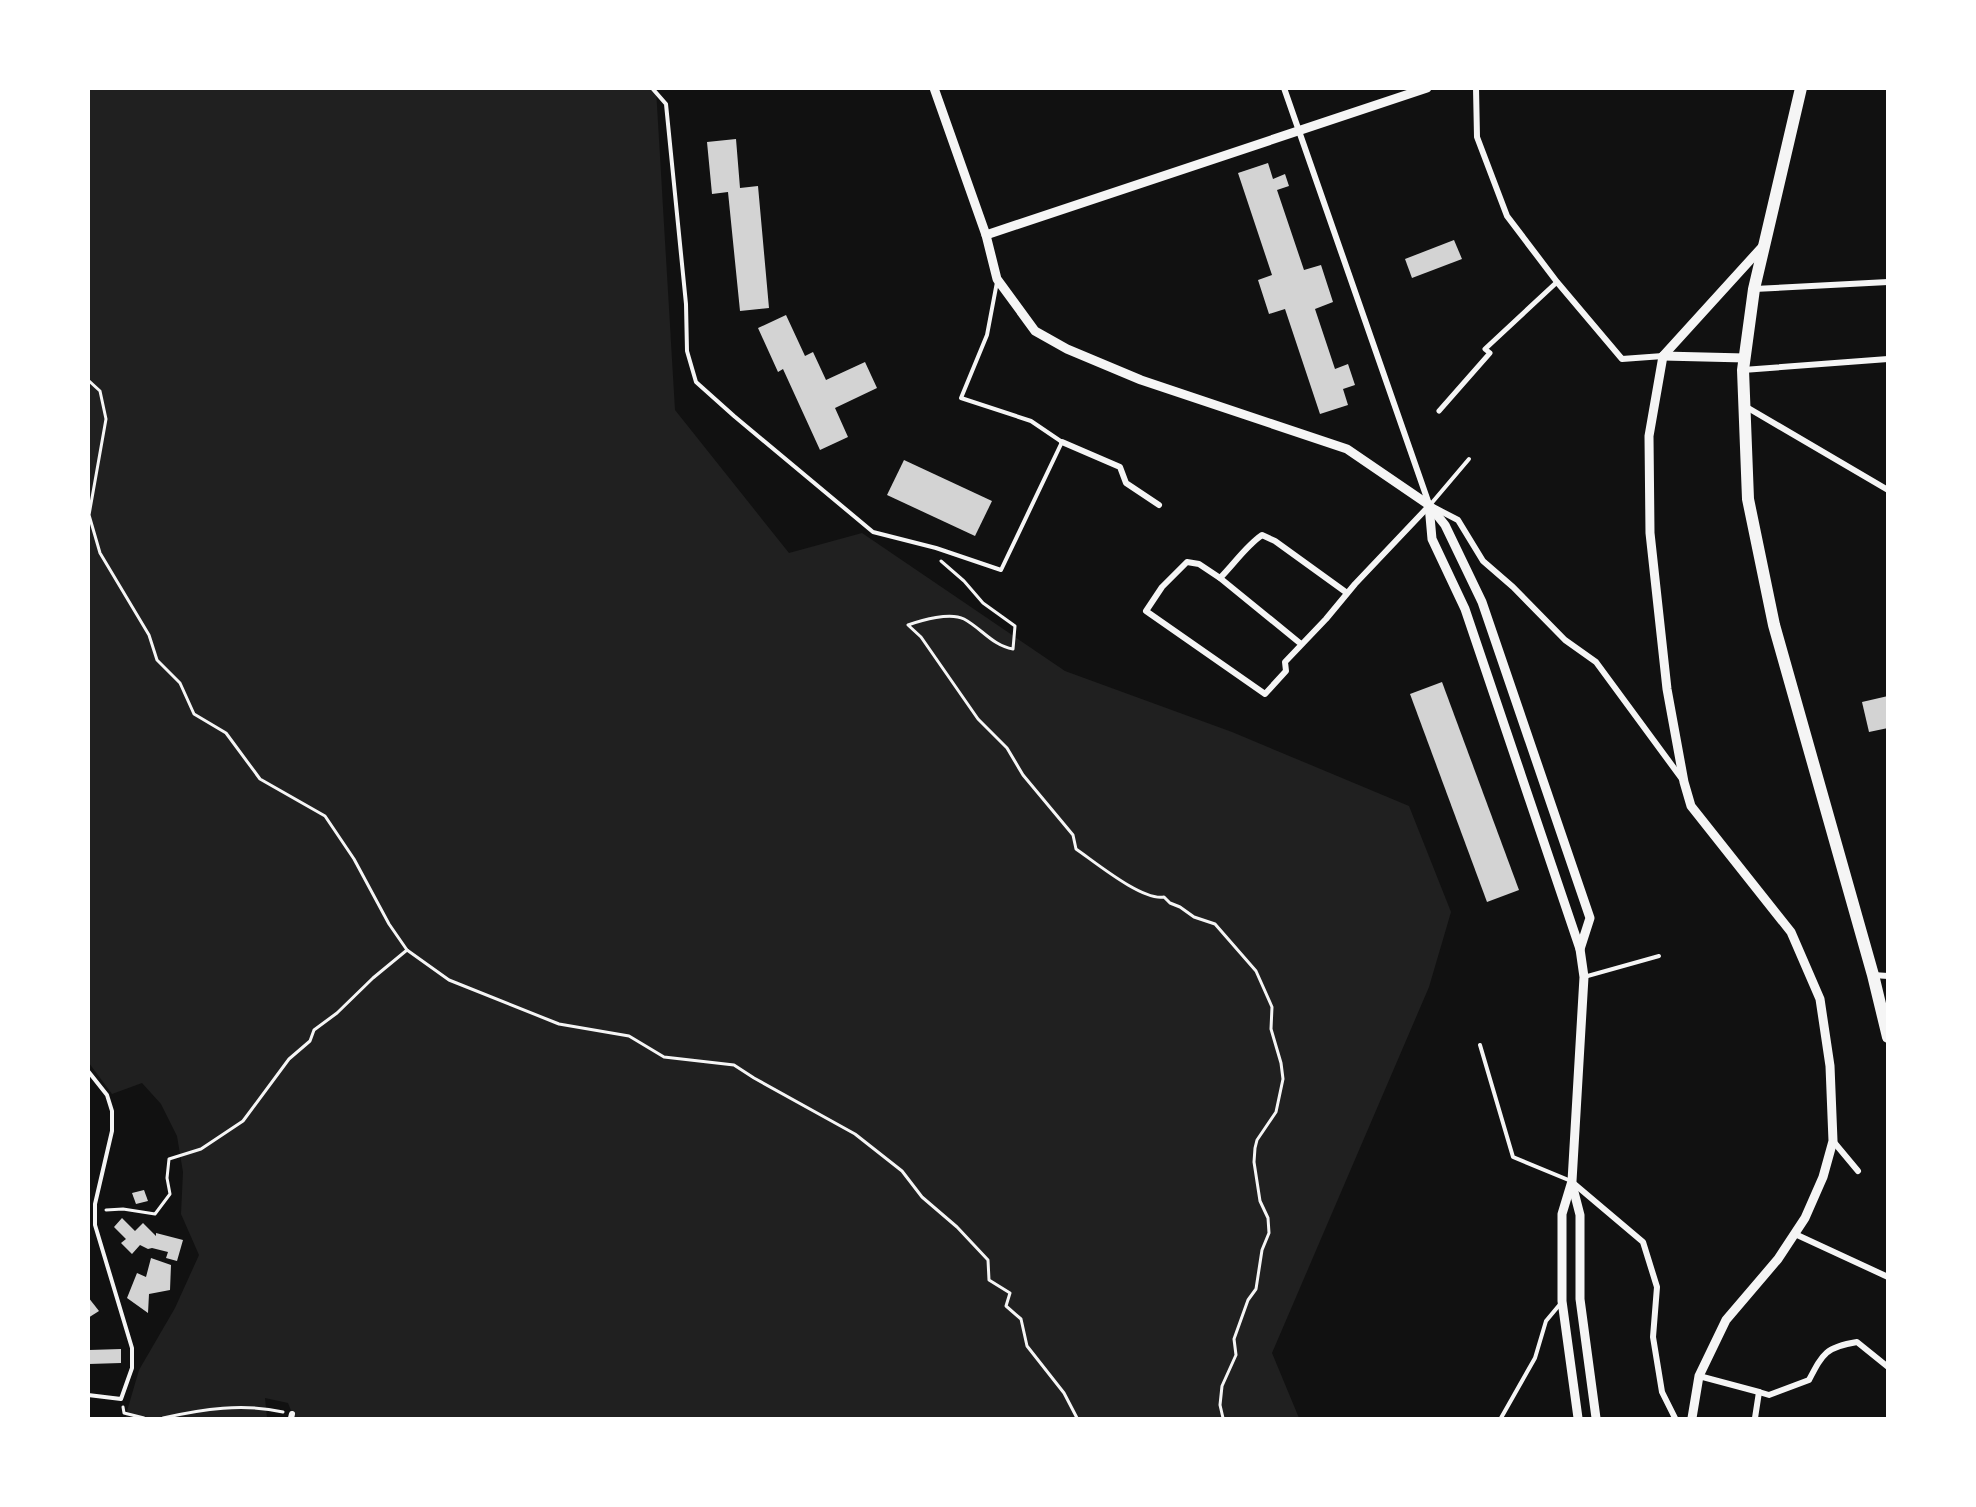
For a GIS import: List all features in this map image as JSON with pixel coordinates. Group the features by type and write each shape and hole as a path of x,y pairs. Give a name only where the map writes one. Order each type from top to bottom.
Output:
{"main road":[{"path":"1801,88 1754,289 1744,364 1743,405 1748,500 1774,625 1873,975 1887,1036"}],"street":[{"path":"934,88 986,235 997,279 1035,331 1067,349 1141,380 1347,449 1430,505 1458,520 1483,561 1513,587 1565,640 1596,662 1684,782"},
{"path":"1284,88 1430,505 1432,539 1465,609 1580,949 1584,977 1572,1181 1562,1214 1562,1302 1578,1419"},
{"path":"986,235 1427,88"},
{"path":"1476,88 1477,137 1507,216 1557,282 1622,359 1663,356 1744,364 1887,360"},
{"path":"1692,1419 1699,1376 1725,1320 1778,1259 1805,1218 1823,1177 1833,1141 1830,1066 1820,999 1791,932 1691,806 1684,782 1666,689 1650,533 1649,436 1663,356 1766,244"},
{"path":"1439,411 1490,353 1485,348 1557,282"},
{"path":"1754,289 1887,282"},
{"path":"1743,405 1887,490"},
{"path":"1062,442 1120,467 1126,483 1159,505"},
{"path":"1301,644 1220,578 1199,564 1187,562 1162,587 1146,611 1264,694 1286,671 1286,662 1301,644 1430,505"},
{"path":"1430,505 1445,525 1482,602 1590,918 1580,949"},
{"path":"1220,578 1236,563 1253,541 1262,535 1275,541 1347,593"},
{"path":"1873,975 1887,976"},
{"path":"1833,1141 1858,1171"},
{"path":"1572,1181 1580,1215 1580,1299 1596,1419"},
{"path":"1572,1181 1643,1242 1657,1287 1653,1337 1662,1392 1675,1419"},
{"path":"1795,1234 1887,1277"},
{"path":"1699,1376 1769,1395 1809,1380 1820,1358 1836,1346 1857,1342 1887,1367"},
{"path":"1755,1419 1759,1392"}],"lane":[{"path":"652,88 666,104 686,304 687,351 696,382 873,531 1001,570 1062,442 1031,421 961,398 987,335 997,279"},
{"path":"1430,505 1469,459"},
{"path":"1584,977 1659,956"},
{"path":"1480,1045 1513,1157 1572,1181"},
{"path":"88,1071 106,1095 112,1111 112,1131 95,1204 95,1225 132,1348 132,1368 121,1399 88,1395"},
{"path":"1501,1419 1535,1358 1546,1321 1562,1302"}],"path":[{"path":"88,380 100,391 106,419 88,515 100,553 149,635 157,660 180,683 194,714 226,733 260,779 325,816 354,859 389,924 407,950 449,980 559,1024 629,1036 664,1057 734,1065 855,1134 902,1171 922,1197 957,1227 988,1260 989,1280 1010,1293 1006,1306 1021,1319 1027,1346 1064,1393 1077,1419"},
{"path":"921,544 964,581 983,603 1015,626 1013,649 1005,648 962,618 930,617 908,625 921,637 978,719 1007,748 1023,775 1073,835 1076,849 1128,886 1157,898 1164,897 1170,903 1194,916 1215,924 1256,971 1272,1007 1271,1029 1281,1063 1282,1092 1276,1112 1257,1140 1254,1162 1260,1201 1268,1218 1269,1233 1262,1250 1256,1289 1248,1300 1234,1339 1236,1355 1222,1386 1220,1404 1222,1419"},
{"path":"95,1211 123,1209 155,1214 170,1194 167,1178 169,1159 201,1149 243,1121 289,1059 310,1041 314,1030 337,1013 373,978 407,950"},
{"path":"121,1399 124,1413 144,1419"},
{"path":"163,1419 200,1410 231,1408 264,1408 292,1416"}],"shaded area":[{"path":"89,89 656,89 675,410 789,553 862,533 1065,671 1232,732 1409,806 1451,912 1429,987 1272,1353 1299,1418 294,1418 288,1403 265,1398 267,1418 125,1418 139,1370 175,1308 199,1255 181,1214 183,1172 177,1136 161,1104 142,1083 112,1094 89,1063"}],"building":[{"path":"736,139 740,188 758,186 769,308 740,311 728,192 712,194 707,142"},
{"path":"1268,163 1273,179 1285,174 1289,186 1277,190 1304,270 1321,265 1333,302 1315,309 1335,369 1348,364 1355,385 1343,389 1348,405 1320,414 1285,309 1269,314 1258,280 1272,275 1238,173"},
{"path":"1454,240 1462,259 1412,278 1405,259"},
{"path":"786,315 805,356 813,352 826,380 865,362 877,388 835,408 848,437 820,450 783,369 778,372 758,328"},
{"path":"904,460 992,501 975,536 887,495"},
{"path":"1442,682 1519,890 1487,902 1410,694"},
{"path":"1888,696 1888,728 1869,732 1862,702"},
{"path":"144,1190 148,1201 136,1204 132,1193"},
{"path":"122,1218 135,1231 143,1223 156,1236 156,1233 183,1240 177,1261 166,1258 168,1252 148,1249 140,1245 132,1254 121,1243 126,1239 114,1227"},
{"path":"151,1258 171,1265 170,1290 149,1294 148,1313 127,1298 137,1273 146,1277"},
{"path":"88,1297 99,1311 88,1318"},
{"path":"121,1349 121,1363 89,1364 89,1350"}]}
